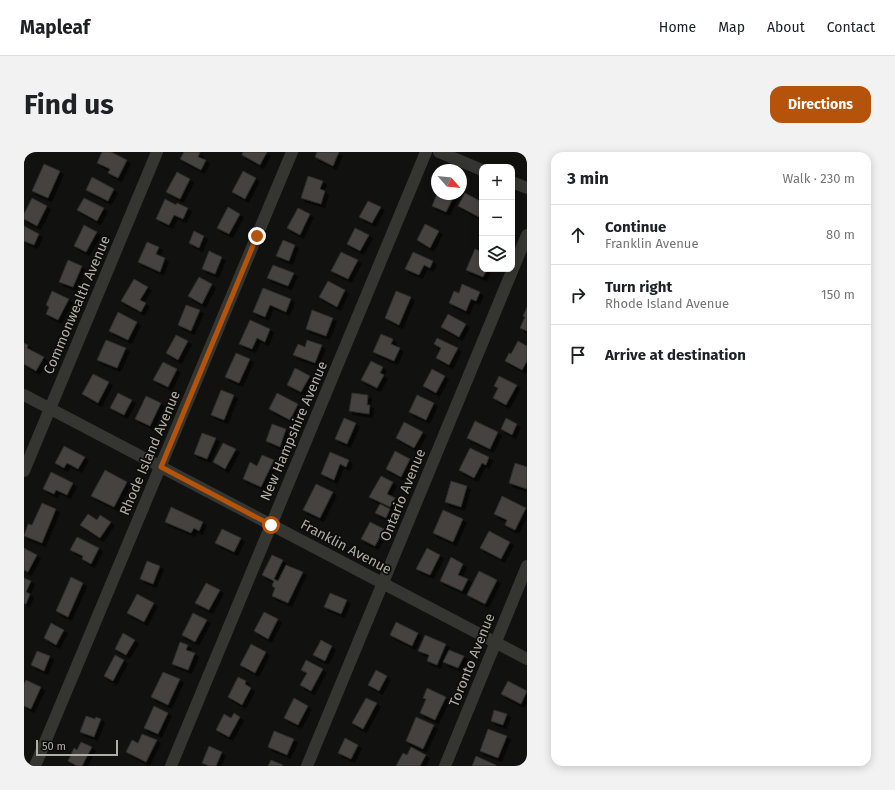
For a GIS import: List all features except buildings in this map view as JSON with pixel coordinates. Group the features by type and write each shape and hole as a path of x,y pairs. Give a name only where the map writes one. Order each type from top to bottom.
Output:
{"street":[{"name":"Commonwealth Avenue","path":"24,471 157,152"},
{"name":"Rhode Island Avenue","path":"35,766 292,152"},
{"name":"New Hampshire Avenue","path":"171,766 426,152"},
{"path":"439,152 479,169"},
{"path":"515,183 527,188"},
{"name":"Ontario Avenue","path":"307,766 527,235"},
{"name":"Franklin Avenue","path":"24,395 527,659"},
{"name":"Toronto Avenue","path":"445,766 527,566"}],"route":[{"path":"257,236 161,467 271,525"}]}
